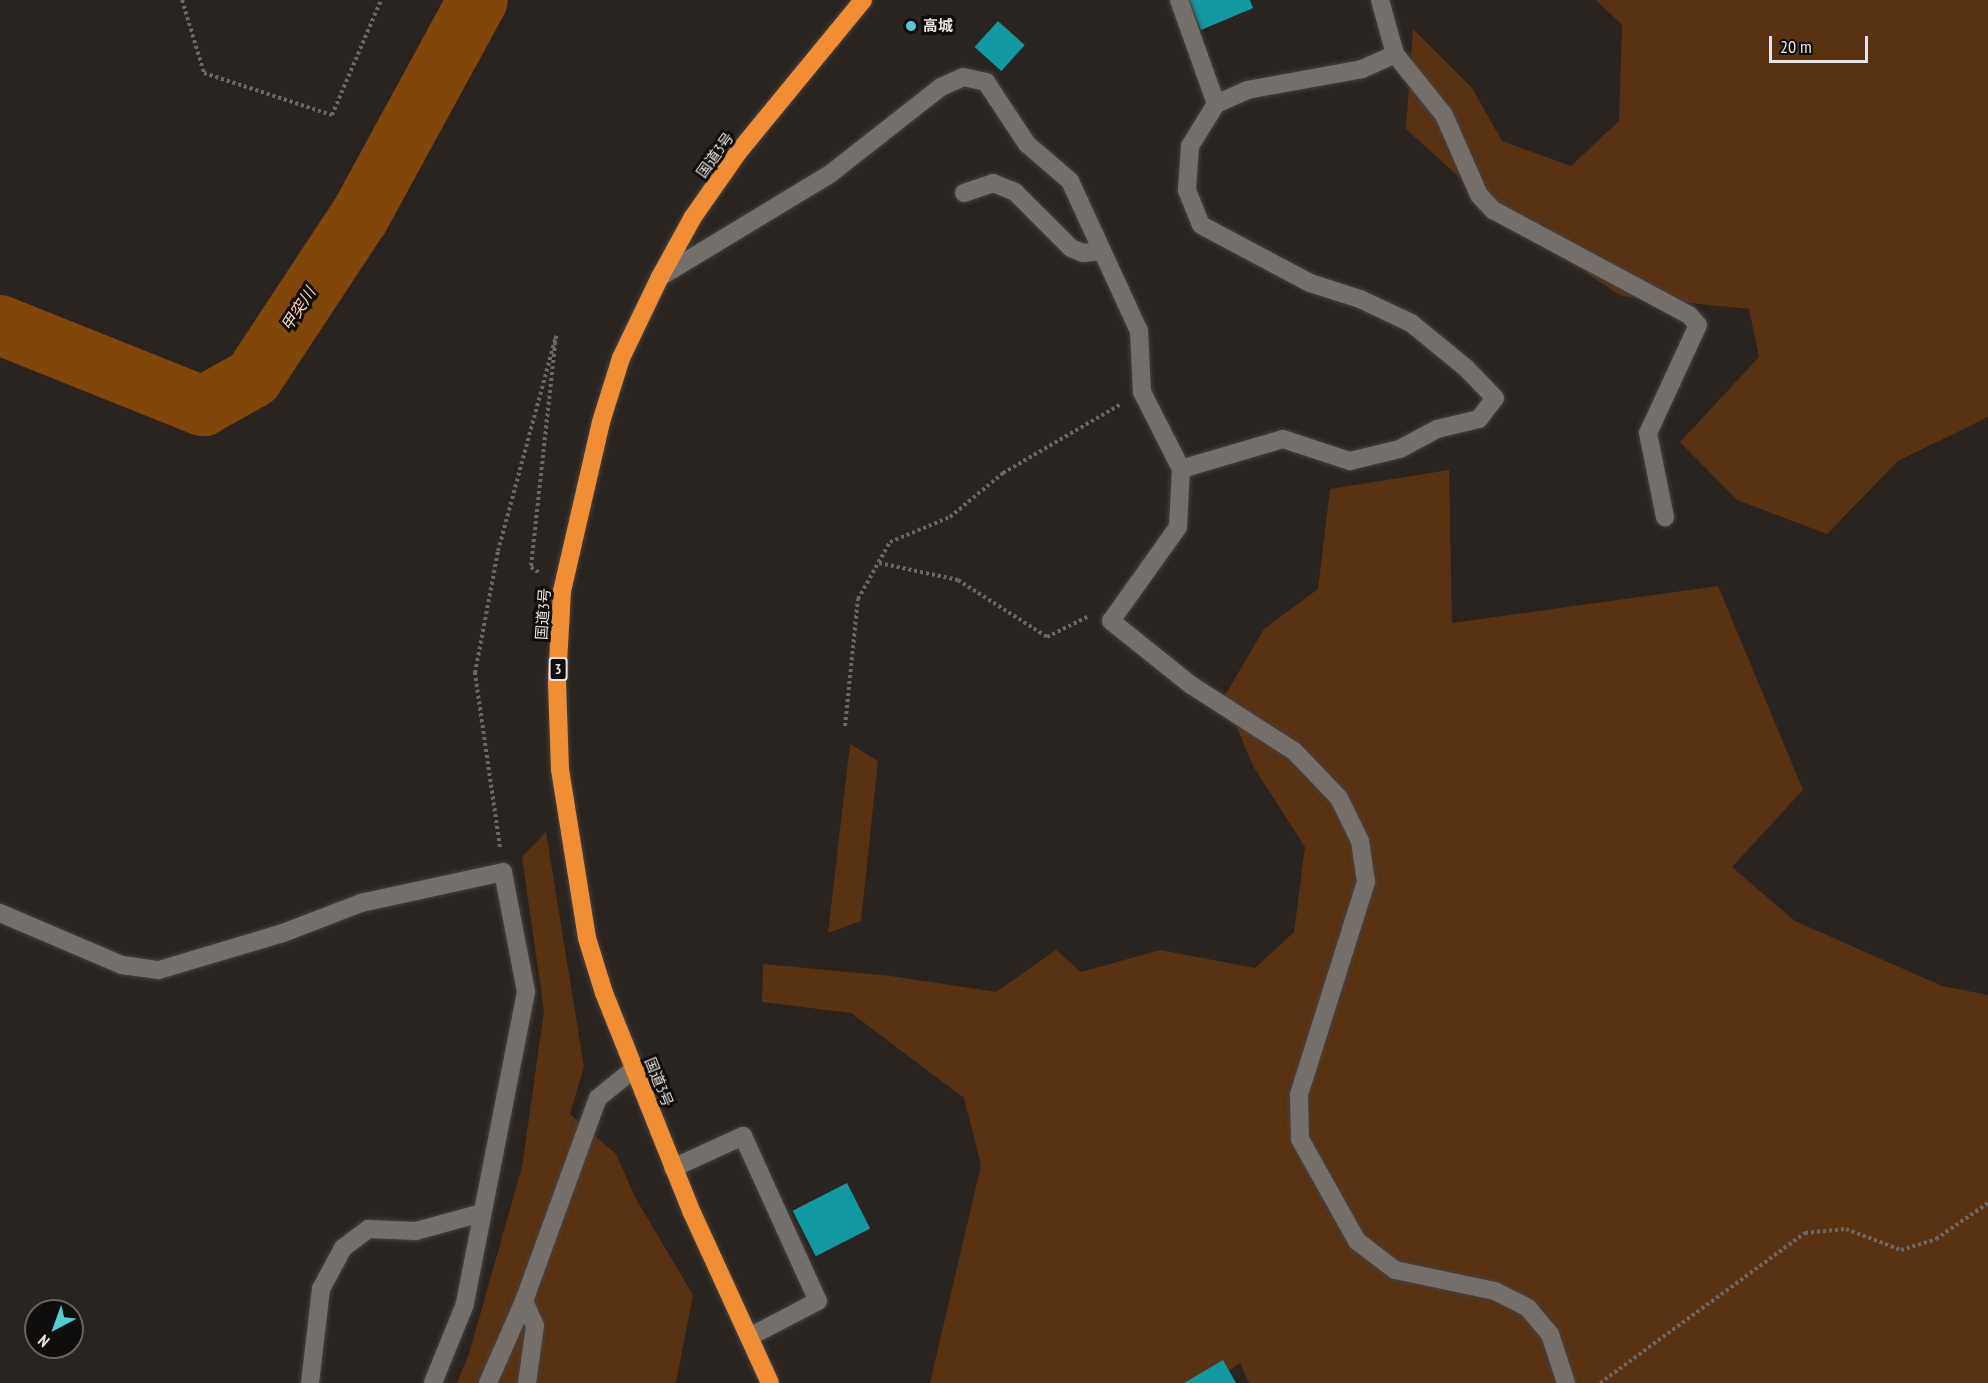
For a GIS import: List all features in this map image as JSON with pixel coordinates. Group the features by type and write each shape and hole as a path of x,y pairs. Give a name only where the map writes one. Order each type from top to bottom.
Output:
{"highway":[{"name":"国道3号","path":"770,1383 673,1167 634,1069 587,938 573,861 560,758 557,681 562,591 601,422 621,358 660,277 693,217 740,150 863,0"}],"street":[{"path":"1179,0 1216,104"},
{"path":"1380,0 1395,54 1444,115 1479,195 1493,210 1689,315 1698,325 1648,433 1665,517"},
{"path":"1181,469 1283,440 1350,461 1400,449 1437,429 1479,419 1495,398 1466,368 1411,323 1360,299 1310,283 1201,225 1187,190 1190,146 1216,104 1247,90 1362,69 1395,54"},
{"path":"660,277 830,174 941,87 963,77 986,82 1028,144 1070,181 1139,331 1142,392 1181,469 1178,527 1111,621 1191,686 1294,751 1339,798 1360,841 1366,882 1299,1095 1300,1139 1357,1241 1395,1270 1495,1291 1527,1308 1550,1334 1566,1383"},
{"path":"964,193 993,183 1015,192 1071,248 1083,253 1101,251"},
{"path":"0,913 123,964 159,970 283,933 361,903 503,872 526,992 465,1304 433,1383"},
{"path":"488,1383 524,1301 598,1098 634,1069"},
{"path":"673,1167 743,1136 818,1301 749,1337"},
{"path":"310,1383 321,1289 343,1248 368,1229 416,1231 482,1213"},
{"path":"524,1301 535,1326 527,1383"}],"path":[{"path":"182,0 204,73 332,115 381,0"},
{"path":"503,872 475,673 498,551 556,336 531,567 562,591"},
{"path":"845,726 858,599 890,542 950,517 1003,473 1142,392"},
{"path":"879,562 958,580 1047,637 1086,617 1111,621"},
{"path":"1600,1383 1805,1233 1846,1229 1901,1250 1936,1239 1988,1203"}],"shaded area":[{"path":"1596,0 1988,0 1988,417 1898,461 1827,534 1737,500 1680,442 1759,357 1749,309 1621,296 1503,217 1406,129 1413,29 1472,88 1502,141 1571,166 1619,121 1622,25"},
{"path":"1449,470 1452,623 1718,586 1803,790 1732,867 1795,921 1942,986 1988,995 1988,1383 1249,1383 1240,1363 1212,1383 930,1383 981,1165 964,1098 851,1013 762,1002 763,964 891,976 996,992 1056,950 1081,972 1160,950 1255,968 1294,932 1305,847 1253,766 1224,697 1264,629 1318,589 1330,489"},
{"path":"850,744 878,761 861,921 828,933"},
{"path":"546,832 584,1067 570,1114 616,1154 636,1199 693,1295 676,1383 457,1383 469,1354 522,1167 544,1011 522,857"}],"building":[{"path":"1189,0 1250,0 1253,8 1201,30"},
{"path":"998,21 1025,45 1001,71 975,47"},
{"path":"847,1183 870,1228 816,1256 793,1211"},
{"path":"1223,1360 1236,1383 1184,1383"}],"waterway":[{"name":"甲突川","path":"0,325 203,406 253,378 360,216 478,0"}],"place":[{"name":"高城","path":"911,26"}]}
